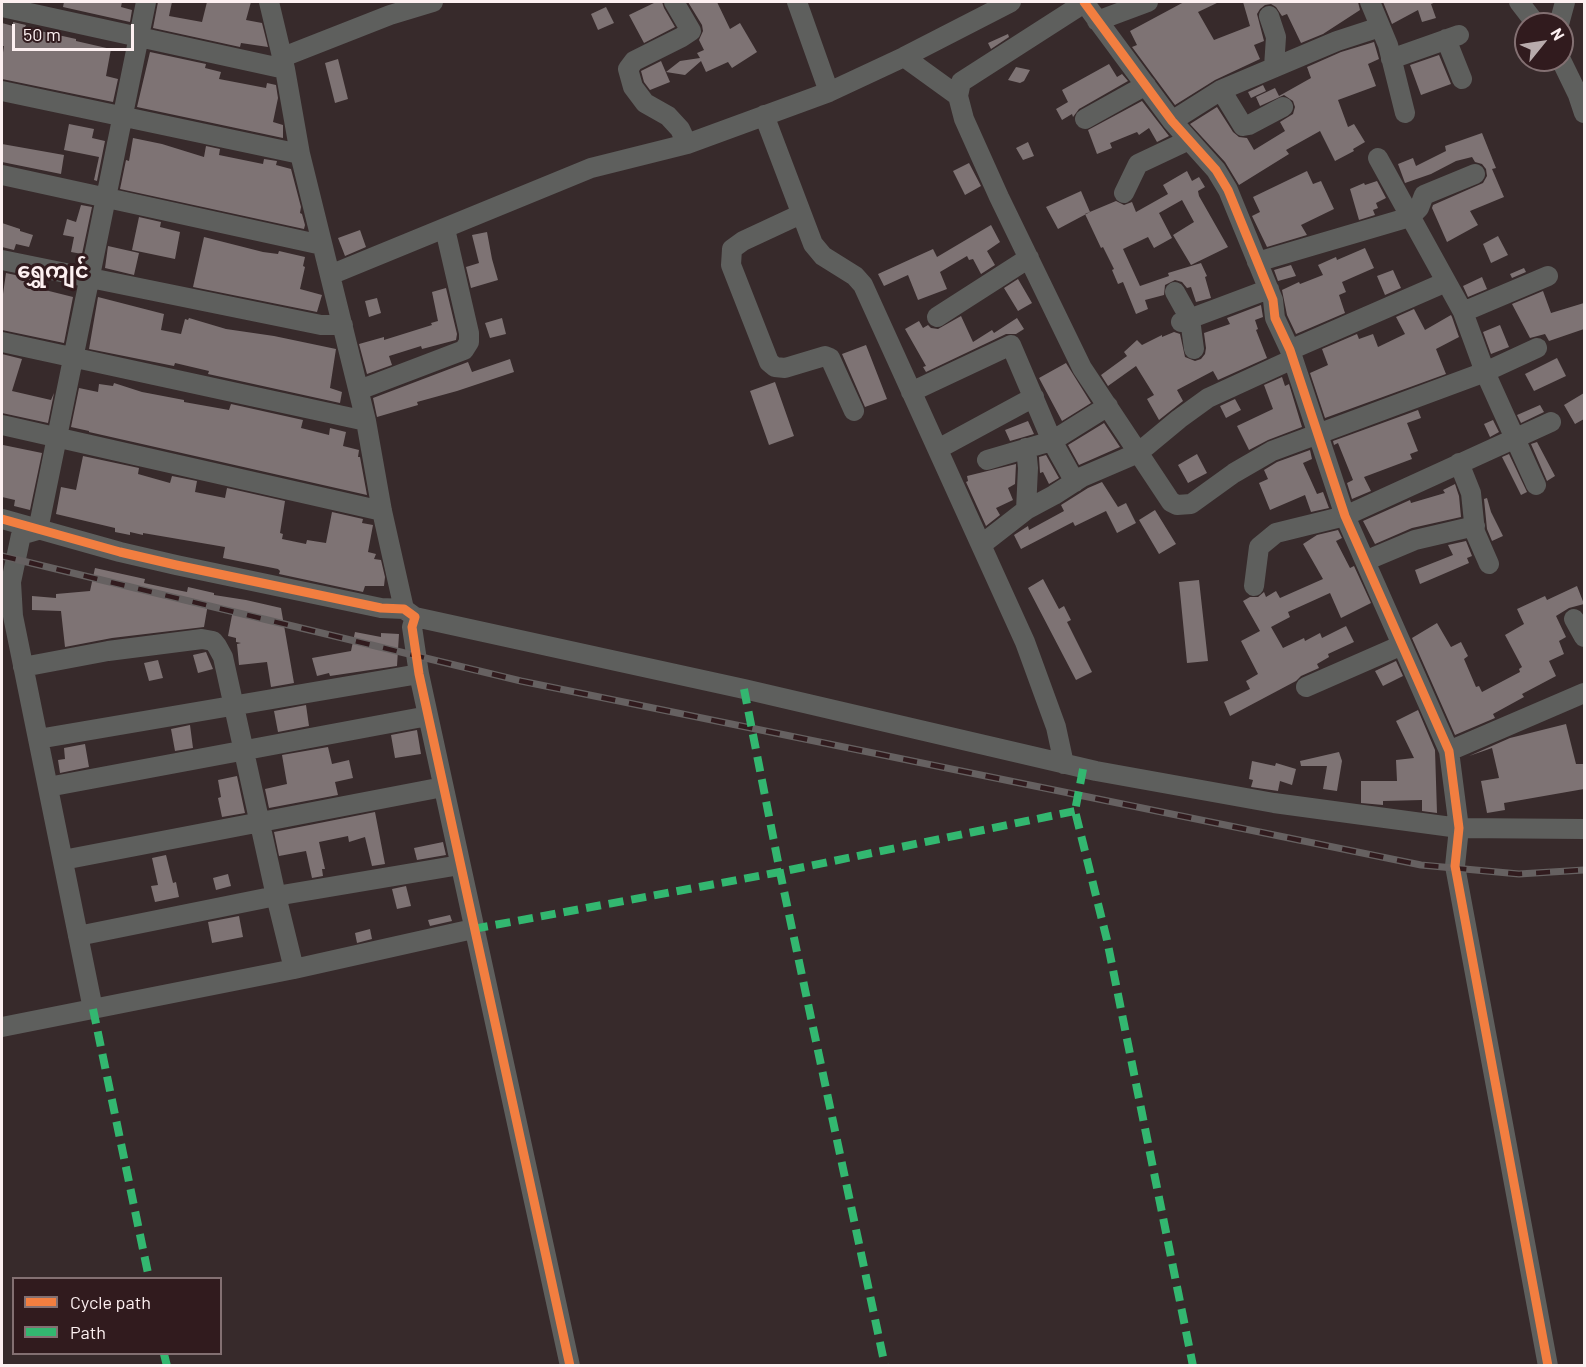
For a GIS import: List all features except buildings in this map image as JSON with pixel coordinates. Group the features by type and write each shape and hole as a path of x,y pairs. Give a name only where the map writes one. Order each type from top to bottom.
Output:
{"street":[{"path":"38,530 146,2"},
{"path":"269,2 284,63 300,154 366,421 382,511 410,613 419,674 473,930 570,1365"},
{"path":"2,7 138,38 284,63 390,15 433,2"},
{"path":"674,2 691,31 634,61 628,69 633,87 645,103 668,116 680,129 687,144"},
{"path":"797,2 829,92"},
{"path":"330,275 591,168 687,144 829,92 904,57 1011,2"},
{"path":"1537,348 1485,372 1317,433 1272,450 1234,473 1191,504 1177,505 1171,502 1082,368 964,119 958,96 961,82 1084,2 1172,120 1216,170 1228,190 1274,300 1275,318 1291,354 1317,433 1345,516 1449,751 1459,828 1455,866 1548,1365"},
{"path":"1097,21 1148,2"},
{"path":"1370,2 1391,59 1405,112"},
{"path":"1269,16 1276,37 1274,67"},
{"path":"1172,120 1221,90 1337,41 1380,27"},
{"path":"1391,59 1452,37 1462,78"},
{"path":"904,57 958,96"},
{"path":"1572,72 1584,113"},
{"path":"1085,119 1146,85"},
{"path":"1221,90 1243,126 1283,107"},
{"path":"2,91 300,154"},
{"path":"764,115 813,244 823,256 855,276 863,285 1025,642 1056,728 1064,764"},
{"path":"1124,193 1138,164 1189,140"},
{"path":"1378,158 1463,312 1485,372 1536,485"},
{"path":"1257,262 1410,217 1419,208 1424,195 1475,174"},
{"path":"2,175 322,245"},
{"path":"801,214 743,241 732,249 731,265 769,362 775,367 785,368 816,358 825,356 830,358 854,411"},
{"path":"359,390 464,350 469,342 469,333 445,229"},
{"path":"937,317 1029,258"},
{"path":"2,260 321,325 343,325"},
{"path":"1463,312 1548,276"},
{"path":"981,544 1026,510 1075,482 1138,453 1208,398 1291,354 1446,282"},
{"path":"1186,320 1269,289"},
{"path":"1175,292 1194,349"},
{"path":"2,342 366,421"},
{"path":"911,392 1011,345 1052,441 1075,482"},
{"path":"938,448 1034,397"},
{"path":"987,460 1052,441 1108,406"},
{"path":"1254,586 1259,547 1276,533 1345,516 1551,422"},
{"path":"2,425 382,511"},
{"path":"1026,448 1028,468 1026,510"},
{"path":"1460,463 1471,493 1475,526 1490,564"},
{"path":"1210,471 1234,473"},
{"path":"2,519 176,565 410,613 1064,764 1274,803 1459,828 1584,829"},
{"path":"1365,561 1414,540 1475,526"},
{"path":"38,530 21,535 11,582 13,616 93,1009"},
{"path":"1574,620 1584,637"},
{"path":"23,667 108,651 202,639 213,641 223,657 294,969"},
{"path":"1306,687 1402,645"},
{"path":"38,739 419,674"},
{"path":"1449,751 1584,693"},
{"path":"48,787 428,716"},
{"path":"63,860 443,787"},
{"path":"78,936 276,896 460,865"},
{"path":"2,1027 294,969 473,930"}],"railway":[{"path":"2,556 521,681 1421,865 1519,874 1584,870"}],"marked path":[{"path":"744,689 780,872 885,1366"},
{"path":"1083,769 1075,811 1107,940 1193,1366"},
{"path":"473,929 780,872 1075,811"},
{"path":"93,1009 149,1277"},
{"path":"164,1355 167,1366"}],"cycle path":[{"path":"1084,2 1172,121 1216,170 1228,190 1273,300 1275,318 1290,350 1345,516 1449,751 1459,828 1455,866 1548,1366"},
{"path":"2,519 176,565 381,608 404,609 415,617 412,627 419,674 570,1366"}],"district":[{"name":"ရွှေကျင်","path":"53,271"}]}
